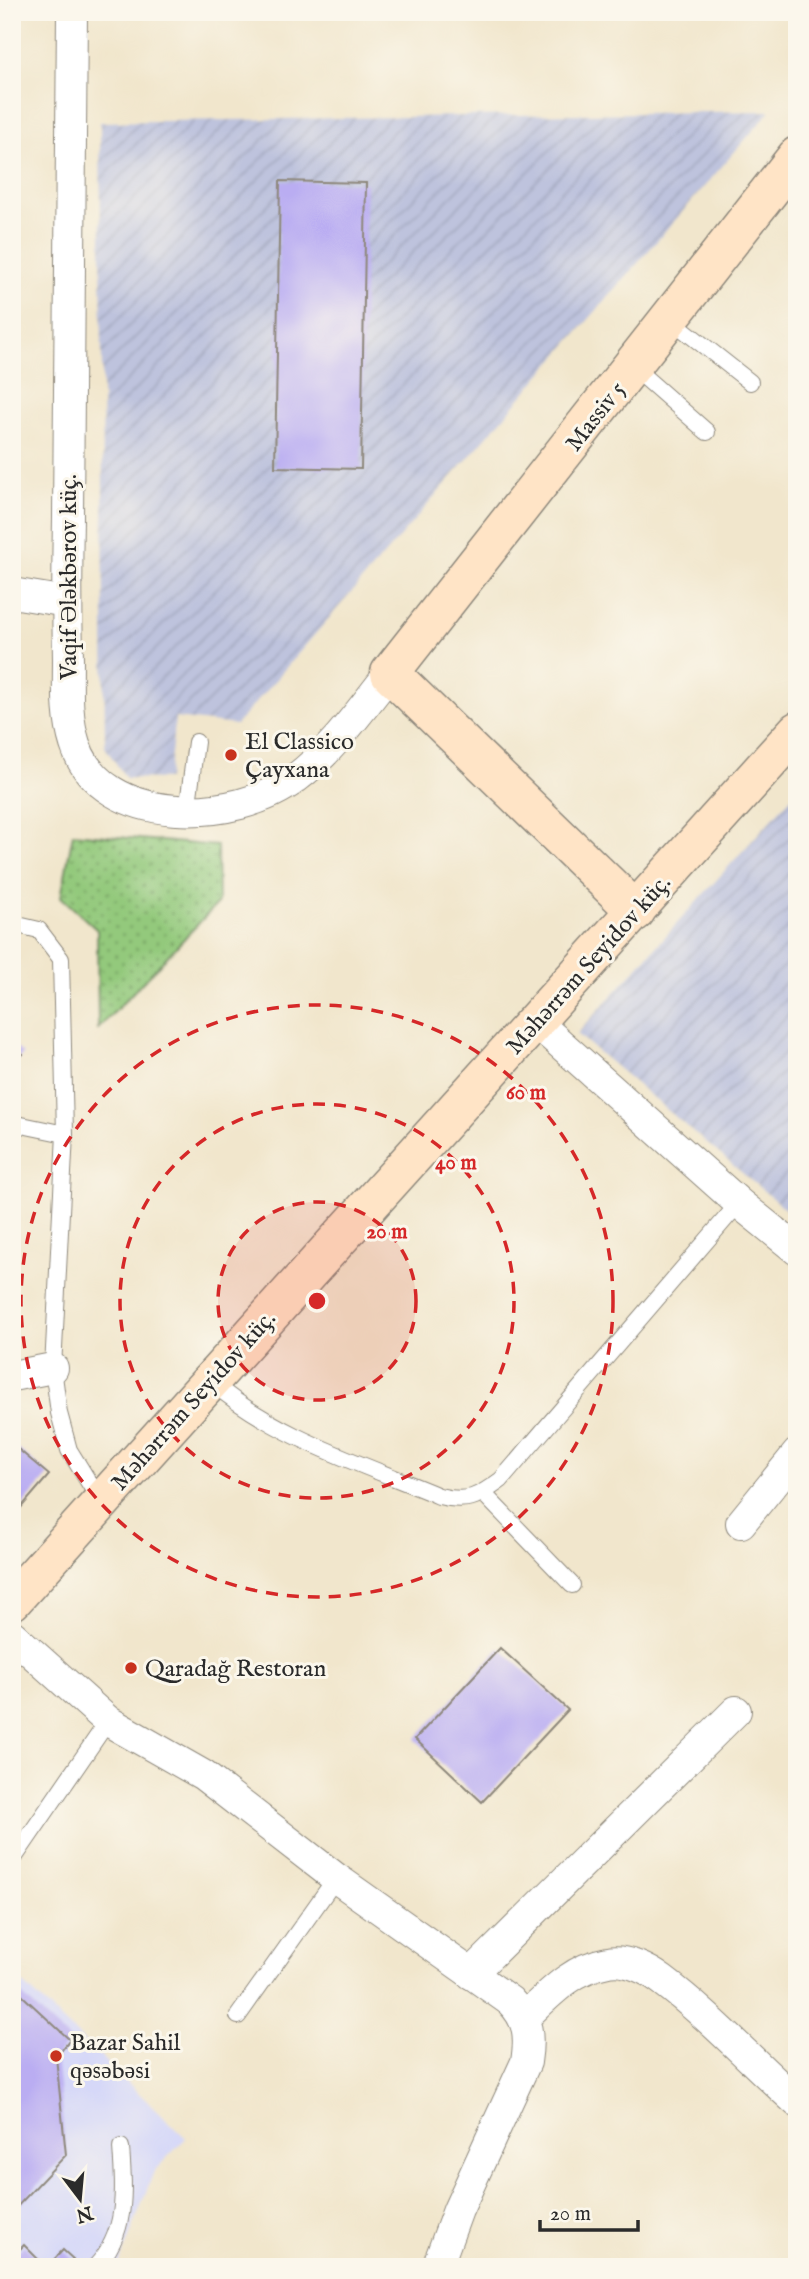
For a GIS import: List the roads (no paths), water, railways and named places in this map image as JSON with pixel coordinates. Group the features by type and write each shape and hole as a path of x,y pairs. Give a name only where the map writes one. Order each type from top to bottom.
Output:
{"main road":[{"name":"Massiv 5","path":"390,673 797,156"},
{"path":"390,673 636,911"},
{"name":"Məhərrəm Seyidov küç.","path":"12,1601 797,732"}],"street":[{"name":"Vaqif Ələkbərov küç.","path":"72,12 68,713 75,745 85,766 100,783 120,797 155,808 187,811 248,800 293,780 323,754 390,673"},
{"path":"12,593 67,602"},
{"path":"536,1022 740,1203 797,1250"},
{"path":"12,1376 23,1371 53,1368"},
{"path":"741,1523 797,1454"},
{"path":"12,1635 108,1721 204,1775 337,1878 510,2001 525,2017 529,2040 526,2062 458,2210 437,2267"},
{"path":"471,1974 736,1711"},
{"path":"525,2017 566,1979 585,1968 611,1961 632,1964 661,1979 797,2102"}],"lane":[{"path":"670,319 750,382"},
{"path":"633,367 707,432"},
{"path":"187,811 196,742"},
{"path":"12,928 39,930 61,959 65,1134 53,1368 59,1413 69,1450 101,1502"},
{"path":"12,1123 65,1134"},
{"path":"210,1381 237,1404 274,1426 426,1490 461,1501 483,1493 501,1480 740,1203"},
{"path":"483,1493 572,1585"},
{"path":"12,1861 108,1721"},
{"path":"238,2017 337,1878"},
{"path":"95,2267 103,2258 120,2225 124,2197 121,2147"}],"place":[{"name":"El Classico Çayxana","path":"231,755"},
{"name":"Qaradağ Restoran","path":"131,1668"},
{"name":"Bazar Sahil qəsəbəsi","path":"56,2056"}]}
